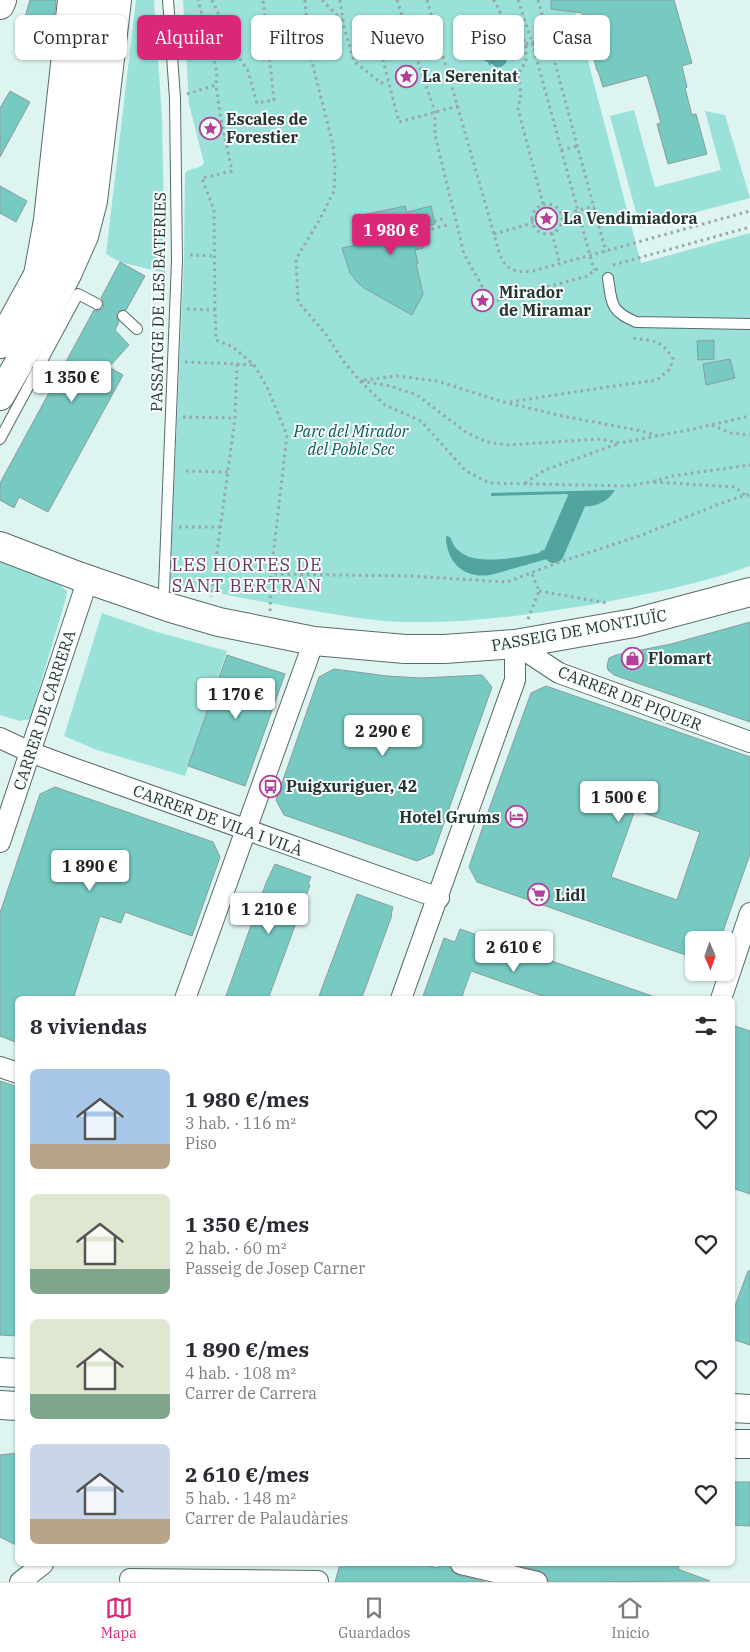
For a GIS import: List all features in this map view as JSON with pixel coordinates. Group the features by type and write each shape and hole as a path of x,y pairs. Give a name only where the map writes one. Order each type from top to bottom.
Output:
{"main road":[{"path":"0,5 2,0"},
{"path":"54,282 48,220 72,0"},
{"path":"0,344 54,282 71,196 95,0"},
{"path":"0,396 54,282 84,236 93,201 117,0"},
{"name":"PASSEIG DE MONTJUÏC","path":"0,546 160,604 219,622 314,641 406,649 444,649 521,633 634,623 750,592"},
{"path":"0,1372 15,1373"},
{"path":"0,1405 15,1406"},
{"path":"735,1408 750,1409"},
{"path":"735,1444 750,1444"}],"street":[{"name":"CARRER DE CARRERA","path":"0,842 88,579"},
{"name":"CARRER DE PIQUER","path":"521,633 559,673 750,742"},
{"path":"402,996 516,680 521,633"},
{"path":"186,996 314,641"},
{"name":"CARRER DE VILA I VILÀ","path":"0,738 30,752 438,898"},
{"path":"721,996 750,913"},
{"path":"0,1067 15,1072"},
{"path":"20,1582 40,1566"},
{"path":"471,1566 527,1577"},
{"path":"131,1575 319,1576"}],"lane":[{"name":"PASSATGE DE LES BATERIES","path":"160,604 164,590 177,261 175,98 168,0"},
{"path":"608,278 612,302 617,311 621,316 636,322 750,324"},
{"path":"0,439 54,282 97,304"},
{"path":"123,316 137,329"}],"path":[{"path":"198,0 217,72 216,85 220,114 232,171 202,178 214,210 216,340 233,347 254,365 267,387 287,436 271,574 270,613"},
{"path":"212,0 240,59 248,71 257,103 274,100 263,0"},
{"path":"305,0 309,50 333,145 335,168 334,191 320,219 296,258 298,302 325,333 344,362 360,381 385,405 421,420 466,471 489,484 626,486 672,476 750,465"},
{"path":"322,0 343,22"},
{"path":"340,0 343,22 354,61 381,83 388,82"},
{"path":"397,0 403,15"},
{"path":"427,0 431,15"},
{"path":"493,0 505,23 518,30 526,44 526,61 518,74 520,94 518,109 543,204"},
{"path":"518,0 532,42 594,270"},
{"path":"538,0 542,15"},
{"path":"526,44 532,42"},
{"path":"443,56 494,234 502,258 510,269 520,273 527,272 606,252 750,211"},
{"path":"383,60 399,122 458,106"},
{"path":"418,60 434,112 435,135 464,254 491,302 588,276 594,270 603,267"},
{"path":"555,60 606,252"},
{"path":"192,91 216,85"},
{"path":"561,150 578,146"},
{"path":"543,204 557,207 562,215 559,228 552,233 547,234 538,231 533,223 533,214 543,204"},
{"path":"562,215 594,206"},
{"path":"434,221 447,218"},
{"path":"494,234 533,223"},
{"path":"419,232 448,225"},
{"path":"612,265 750,227"},
{"path":"552,233 560,264"},
{"path":"186,255 215,256"},
{"path":"184,309 215,310"},
{"path":"507,403 657,380 670,369 673,358 665,346 650,340 631,337"},
{"path":"182,362 254,365"},
{"path":"211,600 235,418 237,364"},
{"path":"360,381 397,376 437,381 507,403 562,416 642,430 658,436"},
{"path":"360,381 390,386 417,395 468,433 486,442 508,445 600,439 620,442"},
{"path":"524,484 545,470 620,442 658,436 750,416"},
{"path":"180,418 235,418"},
{"path":"711,425 731,433 750,435"},
{"path":"186,471 228,472"},
{"path":"651,482 735,487 748,495"},
{"path":"271,574 409,576 507,582 532,574 557,562 642,535 748,495"},
{"path":"176,527 221,527"},
{"path":"521,633 539,590 532,574"},
{"path":"539,590 613,604"}],"green space":[{"path":"136,0 154,0 155,15 137,15 137,60 158,60 162,117 165,273 120,262 106,254"},
{"name":"Parc del Mirador del Poble Sec","path":"183,0 572,0 576,15 534,15 534,60 588,60 641,263 750,233 750,566 690,584 589,605 499,618 431,622 385,621 350,617 170,583 184,259 185,173 200,167 204,163 189,104 186,60 241,60 241,15 184,15"},
{"path":"634,110 655,187 721,170 705,111 725,115 750,198 640,227 610,116"},
{"path":"0,560 57,583 67,591 30,719 20,721 0,715"},
{"path":"102,613 157,632 227,651 185,776 97,750 64,736"}],"shaded area":[{"path":"483,60 507,60 501,67 489,65 488,62"},
{"path":"615,490 605,501 592,506 578,504 567,494 491,496 491,493"},
{"path":"446,536 450,537 458,550 465,555 475,558 509,558 539,553 542,550 556,554 554,557 494,574 475,575 460,568 454,562 447,546"}],"building":[{"path":"30,0 56,0 55,15 26,15"},
{"path":"551,0 674,0 692,63 682,66 687,87 685,88 692,115 696,114 707,154 668,164 657,124 661,123 647,75 603,87 594,60 610,60 610,15 583,15 582,13 551,9"},
{"path":"10,91 30,102 0,157 0,108"},
{"path":"0,186 27,201 16,222 0,213"},
{"path":"405,206 407,212 431,206 435,224 418,228 423,248 415,250 418,264 416,264 423,294 412,315 364,288 357,282 350,273 342,248 369,242 362,215"},
{"path":"120,262 145,276 126,310 121,310 116,314 119,322 115,330 129,345 109,367 123,375 48,512 19,497 14,508 0,500 0,483 94,310 98,311 103,308 104,303 101,298"},
{"path":"714,340 714,359 698,360 697,341"},
{"path":"730,359 735,378 706,385 703,364"},
{"path":"750,622 750,722 614,675 608,670 609,658 616,655 671,644"},
{"path":"227,655 285,674 245,786 188,766"},
{"path":"334,669 387,676 421,678 482,675 492,687 433,854 417,861 284,815 276,800 319,677"},
{"path":"546,686 750,757 750,854 723,931 685,931 685,955 477,882 469,867 531,693","holes":["635,810 700,832 677,900 611,877"]},
{"path":"55,787 213,842 220,857 192,936 125,912 121,923 100,916 74,996 15,996 15,1042 0,1036 0,913 40,794"},
{"path":"275,864 311,877 308,884 310,885 269,996 226,996 266,883"},
{"path":"357,894 393,907 392,915 362,996 319,996"},
{"path":"460,929 652,996 542,996 471,971 462,996 423,996 444,938 455,942"},
{"path":"735,1026 750,1031 750,1194 735,1189"},
{"path":"0,1081 15,1086 15,1336 0,1335"},
{"path":"748,1271 750,1271 750,1345 735,1340 735,1306"},
{"path":"15,1453 15,1544 0,1537 0,1455"},
{"path":"735,1482 750,1482 750,1526 735,1525"},
{"path":"339,1566 429,1566 439,1568 439,1566 450,1566 453,1572 458,1575 485,1582 335,1582"},
{"path":"519,1566 679,1566 678,1569 710,1581 549,1582 545,1574"}],"waterway":[{"path":"554,553 576,502"}],"place":[{"name":"La Serenitat","path":"406,76"},
{"name":"Escales de Forestier","path":"210,128"},
{"name":"La Vendimiadora","path":"547,218"},
{"name":"Mirador de Miramar","path":"483,301"},
{"name":"Flomart","path":"632,658"},
{"name":"Puigxuriguer, 42","path":"270,786"},
{"name":"Hotel Grums","path":"516,817"},
{"name":"Lidl","path":"539,895"}],"district":[{"name":"LES HORTES DE SANT BERTRAN","path":"247,575"}]}
